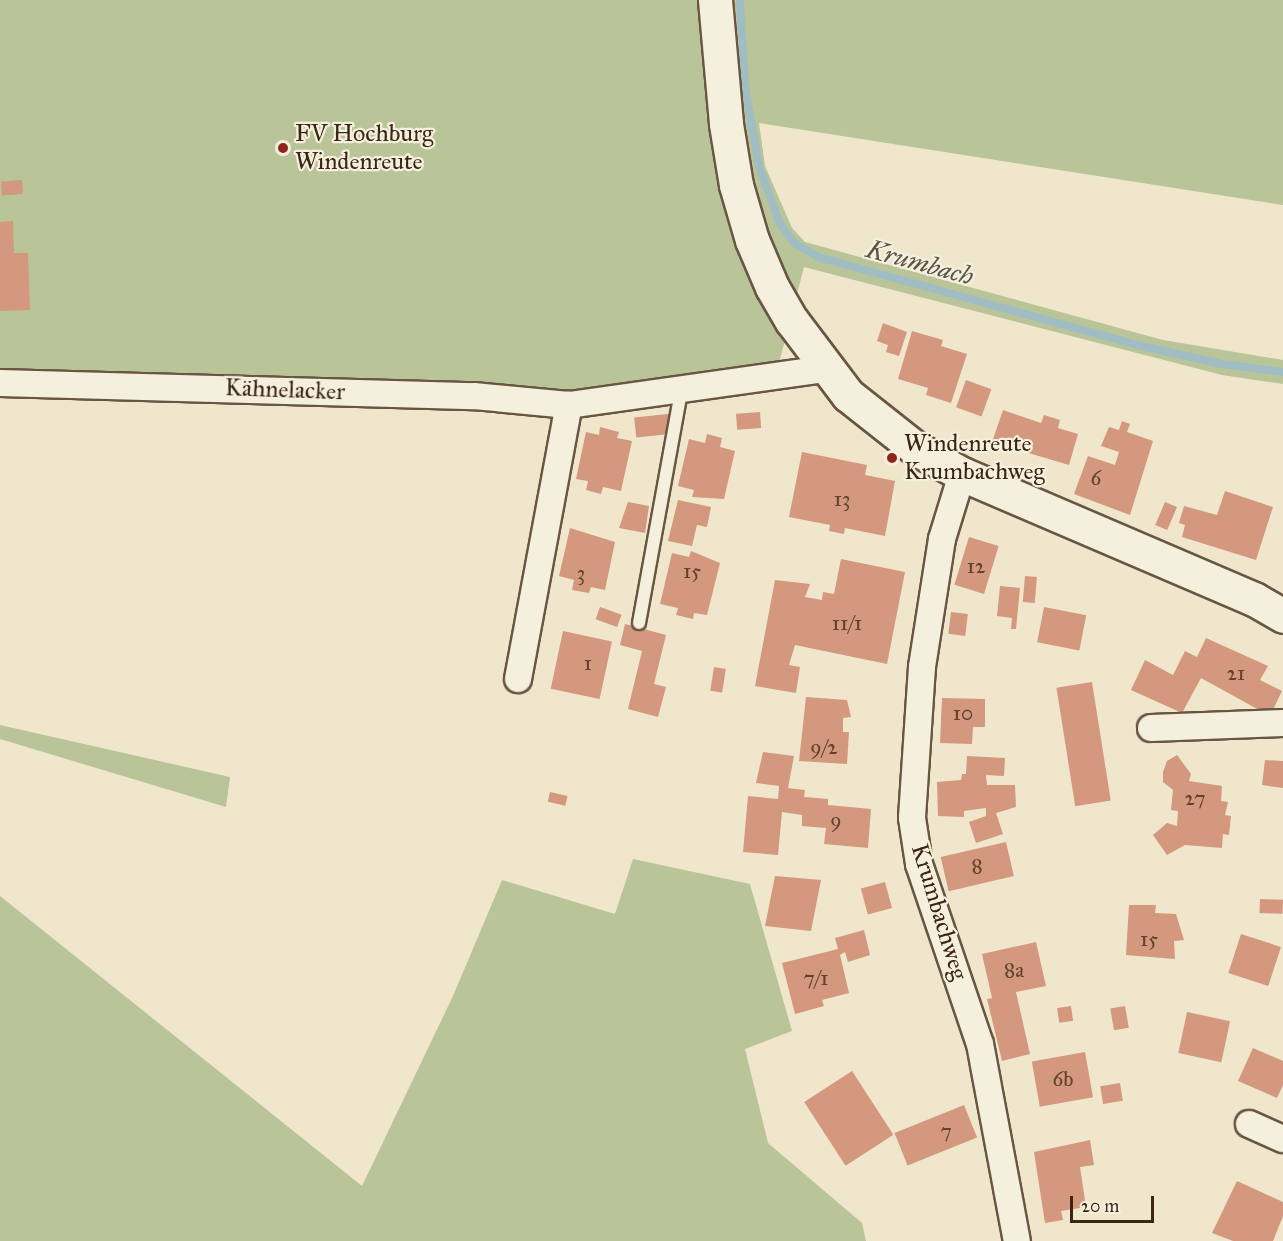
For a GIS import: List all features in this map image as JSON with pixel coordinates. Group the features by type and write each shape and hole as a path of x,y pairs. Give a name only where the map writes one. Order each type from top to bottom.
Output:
{"street":[{"path":"716,0 726,124 736,185 772,287 825,369 876,418 915,448 962,474 1254,599 1283,616"},
{"name":"Kähnelacker","path":"0,383 474,396 569,405 681,392 825,369"},
{"path":"518,679 569,405"},
{"name":"Krumbachweg","path":"962,474 942,539 922,667 912,818 919,864 980,1044 1017,1241"},
{"path":"1152,728 1283,723"},
{"path":"1249,1124 1283,1139"}],"lane":[{"path":"639,623 681,392"}],"green space":[{"path":"0,0 1283,0 1283,205 759,123 765,166 792,228 805,242 1163,340 1283,360 1283,384 1222,375 804,267 777,371 559,415 46,390 0,391"},
{"path":"0,725 230,777 226,807 0,739"},
{"path":"633,859 750,884 792,1031 745,1049 768,1143 862,1223 866,1241 0,1241 0,896 362,1186 453,996 502,880 615,914"}],"building":[{"path":"22,180 23,194 2,195 1,181"},
{"path":"13,221 14,253 28,253 30,310 0,311 0,222"},
{"path":"883,323 907,332 899,356 886,352 888,345 877,341"},
{"path":"912,331 943,340 941,346 967,354 951,403 926,395 928,388 898,379"},
{"path":"966,380 991,389 981,416 956,407"},
{"path":"1003,410 1041,423 1044,415 1060,420 1058,428 1078,434 1069,465 992,442"},
{"path":"760,412 761,428 737,430 736,414"},
{"path":"668,414 670,434 636,437 634,418"},
{"path":"1122,421 1130,424 1127,432 1153,441 1130,515 1074,494 1088,456 1115,465 1119,452 1101,446 1109,427 1119,430"},
{"path":"600,427 619,432 617,438 632,441 621,491 603,487 601,494 586,490 588,481 576,479 586,432 599,435"},
{"path":"707,434 722,438 720,447 735,451 724,499 692,497 694,490 678,486 689,439 705,443"},
{"path":"802,452 867,465 865,475 895,481 885,536 845,528 844,534 829,531 830,525 789,517"},
{"path":"1225,491 1273,507 1256,560 1182,537 1185,525 1179,523 1184,506 1217,515"},
{"path":"678,500 711,507 707,527 697,525 692,546 668,541"},
{"path":"628,502 649,506 645,533 619,528"},
{"path":"1165,502 1177,507 1167,530 1155,525"},
{"path":"570,528 615,542 605,590 591,587 589,593 572,590 574,580 559,576"},
{"path":"969,537 999,546 984,594 954,585"},
{"path":"691,551 720,563 707,615 694,613 693,619 676,615 678,608 660,604 672,553 689,557"},
{"path":"841,559 905,572 887,664 795,645 789,665 800,667 796,693 755,686 775,580 810,584 805,597 822,600 823,592 834,594"},
{"path":"1025,576 1037,577 1035,603 1023,602"},
{"path":"1000,586 1020,588 1016,629 1011,629 1012,618 997,616"},
{"path":"600,607 622,615 617,627 596,619"},
{"path":"1044,607 1086,615 1079,651 1037,642"},
{"path":"951,612 968,614 965,636 948,634"},
{"path":"625,624 666,635 654,684 666,687 658,717 628,709 642,651 620,645"},
{"path":"563,631 612,641 600,699 551,689"},
{"path":"1206,638 1268,666 1260,680 1282,691 1270,716 1201,678 1182,713 1131,690 1145,660 1173,675 1185,651 1197,657"},
{"path":"714,667 726,669 722,693 710,691"},
{"path":"1092,682 1111,801 1075,806 1056,688"},
{"path":"806,697 847,700 851,717 843,718 843,732 849,732 847,764 799,761"},
{"path":"942,698 985,699 985,727 973,727 972,744 940,743"},
{"path":"763,752 794,756 788,788 805,790 804,797 828,799 828,805 871,809 868,848 824,844 826,828 802,826 802,815 782,812 778,855 743,852 748,796 778,799 779,786 756,783"},
{"path":"1177,755 1191,774 1189,781 1222,786 1221,801 1228,802 1225,815 1231,816 1229,835 1223,834 1222,848 1185,845 1167,855 1153,835 1167,823 1177,826 1178,811 1171,810 1173,790 1163,782 1163,772 1167,761"},
{"path":"967,756 1005,758 1004,776 986,775 987,785 1015,785 1016,807 996,813 1003,834 976,843 969,822 986,816 986,808 964,811 964,817 938,816 937,782 961,780 962,774 966,774"},
{"path":"1265,760 1283,761 1283,788 1262,785"},
{"path":"550,792 568,796 565,806 548,802"},
{"path":"1006,842 1014,876 949,891 941,857"},
{"path":"775,876 821,880 811,931 765,926"},
{"path":"885,882 892,908 868,915 861,888"},
{"path":"1260,899 1283,900 1282,914 1260,913"},
{"path":"1129,905 1156,905 1155,913 1176,914 1184,940 1174,941 1175,959 1126,955"},
{"path":"864,930 870,955 848,962 845,952 840,955 849,993 822,1000 824,1006 795,1014 782,963 838,949 835,938"},
{"path":"1241,934 1281,947 1268,986 1228,973"},
{"path":"1036,942 1046,986 1016,992 1030,1054 1002,1061 987,999 992,998 982,954"},
{"path":"1071,1006 1073,1021 1059,1023 1057,1008"},
{"path":"1125,1006 1129,1028 1114,1030 1110,1009"},
{"path":"1187,1012 1230,1021 1221,1062 1178,1053"},
{"path":"1253,1048 1283,1061 1283,1085 1277,1098 1238,1081"},
{"path":"1085,1052 1093,1097 1040,1107 1032,1061"},
{"path":"852,1071 893,1135 846,1166 804,1102"},
{"path":"1120,1083 1123,1101 1103,1104 1100,1086"},
{"path":"964,1105 977,1137 908,1166 894,1133"},
{"path":"1090,1140 1094,1165 1080,1167 1086,1207 1061,1211 1063,1220 1045,1223 1034,1152"},
{"path":"1237,1181 1283,1202 1283,1216 1273,1241 1233,1241 1212,1233"}],"waterway":[{"name":"Krumbach","path":"740,0 745,87 759,166 779,222 794,243 818,257 1137,345 1222,364 1283,372"}],"place":[{"name":"FV Hochburg Windenreute","path":"283,148"},
{"name":"Windenreute Krumbachweg","path":"892,458"}]}
